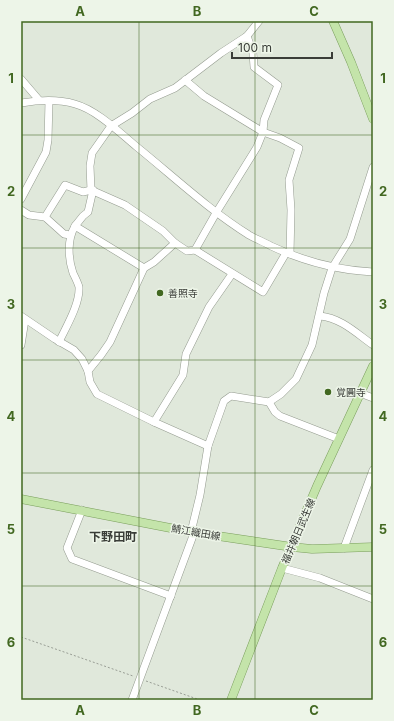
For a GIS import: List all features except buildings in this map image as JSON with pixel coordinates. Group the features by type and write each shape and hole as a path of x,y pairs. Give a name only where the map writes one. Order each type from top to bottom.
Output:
{"main road":[{"path":"332,21 351,62 373,118"},
{"name":"福井朝日武生線","path":"231,700 282,568 292,548 317,486 373,366"},
{"name":"鯖江織田線","path":"21,499 191,532 292,548 312,549 373,547"}],"street":[{"path":"59,342 71,317 78,296 79,286 69,262 70,235 82,216 88,212 92,190 90,166 92,153 111,126 132,113 150,99 176,88 221,53 247,36 259,21"},
{"path":"195,250 257,147 263,132 264,120 278,85 254,67 253,54 247,36"},
{"path":"21,79 39,100"},
{"path":"44,217 65,185 83,192 92,190 125,205 163,231 187,251 195,250 263,292 288,254 291,210 289,180 299,148 280,138 263,132 204,96 185,80"},
{"path":"21,103 39,100 76,104 90,111 111,126 216,213 250,236 288,254 332,268 373,272"},
{"path":"21,199 46,152 48,140 49,101"},
{"path":"132,700 194,533 191,532 200,495 208,446 224,401 231,396 269,402 281,394 296,379 312,345 320,316 324,293 332,268 350,239 373,167"},
{"path":"21,210 29,215 44,217 64,234 70,235"},
{"path":"75,226 144,268"},
{"path":"88,371 110,342 144,268 154,262 176,243"},
{"path":"154,422 183,375 186,354 209,307 232,274"},
{"path":"320,316 329,317 341,322 373,345"},
{"path":"21,345 23,318 74,350 82,359 88,371 90,382 97,394 208,446"},
{"path":"360,393 373,398"},
{"path":"269,402 274,412 280,416 339,439"},
{"path":"344,548 373,470"},
{"path":"82,510 68,548 72,559 171,596"},
{"path":"282,568 320,578 373,599"}],"path":[{"path":"21,636 200,700"}],"place":[{"name":"善照寺","path":"160,293"},
{"name":"覚圓寺","path":"328,392"}],"district":[{"name":"下野田町","path":"113,536"}]}
